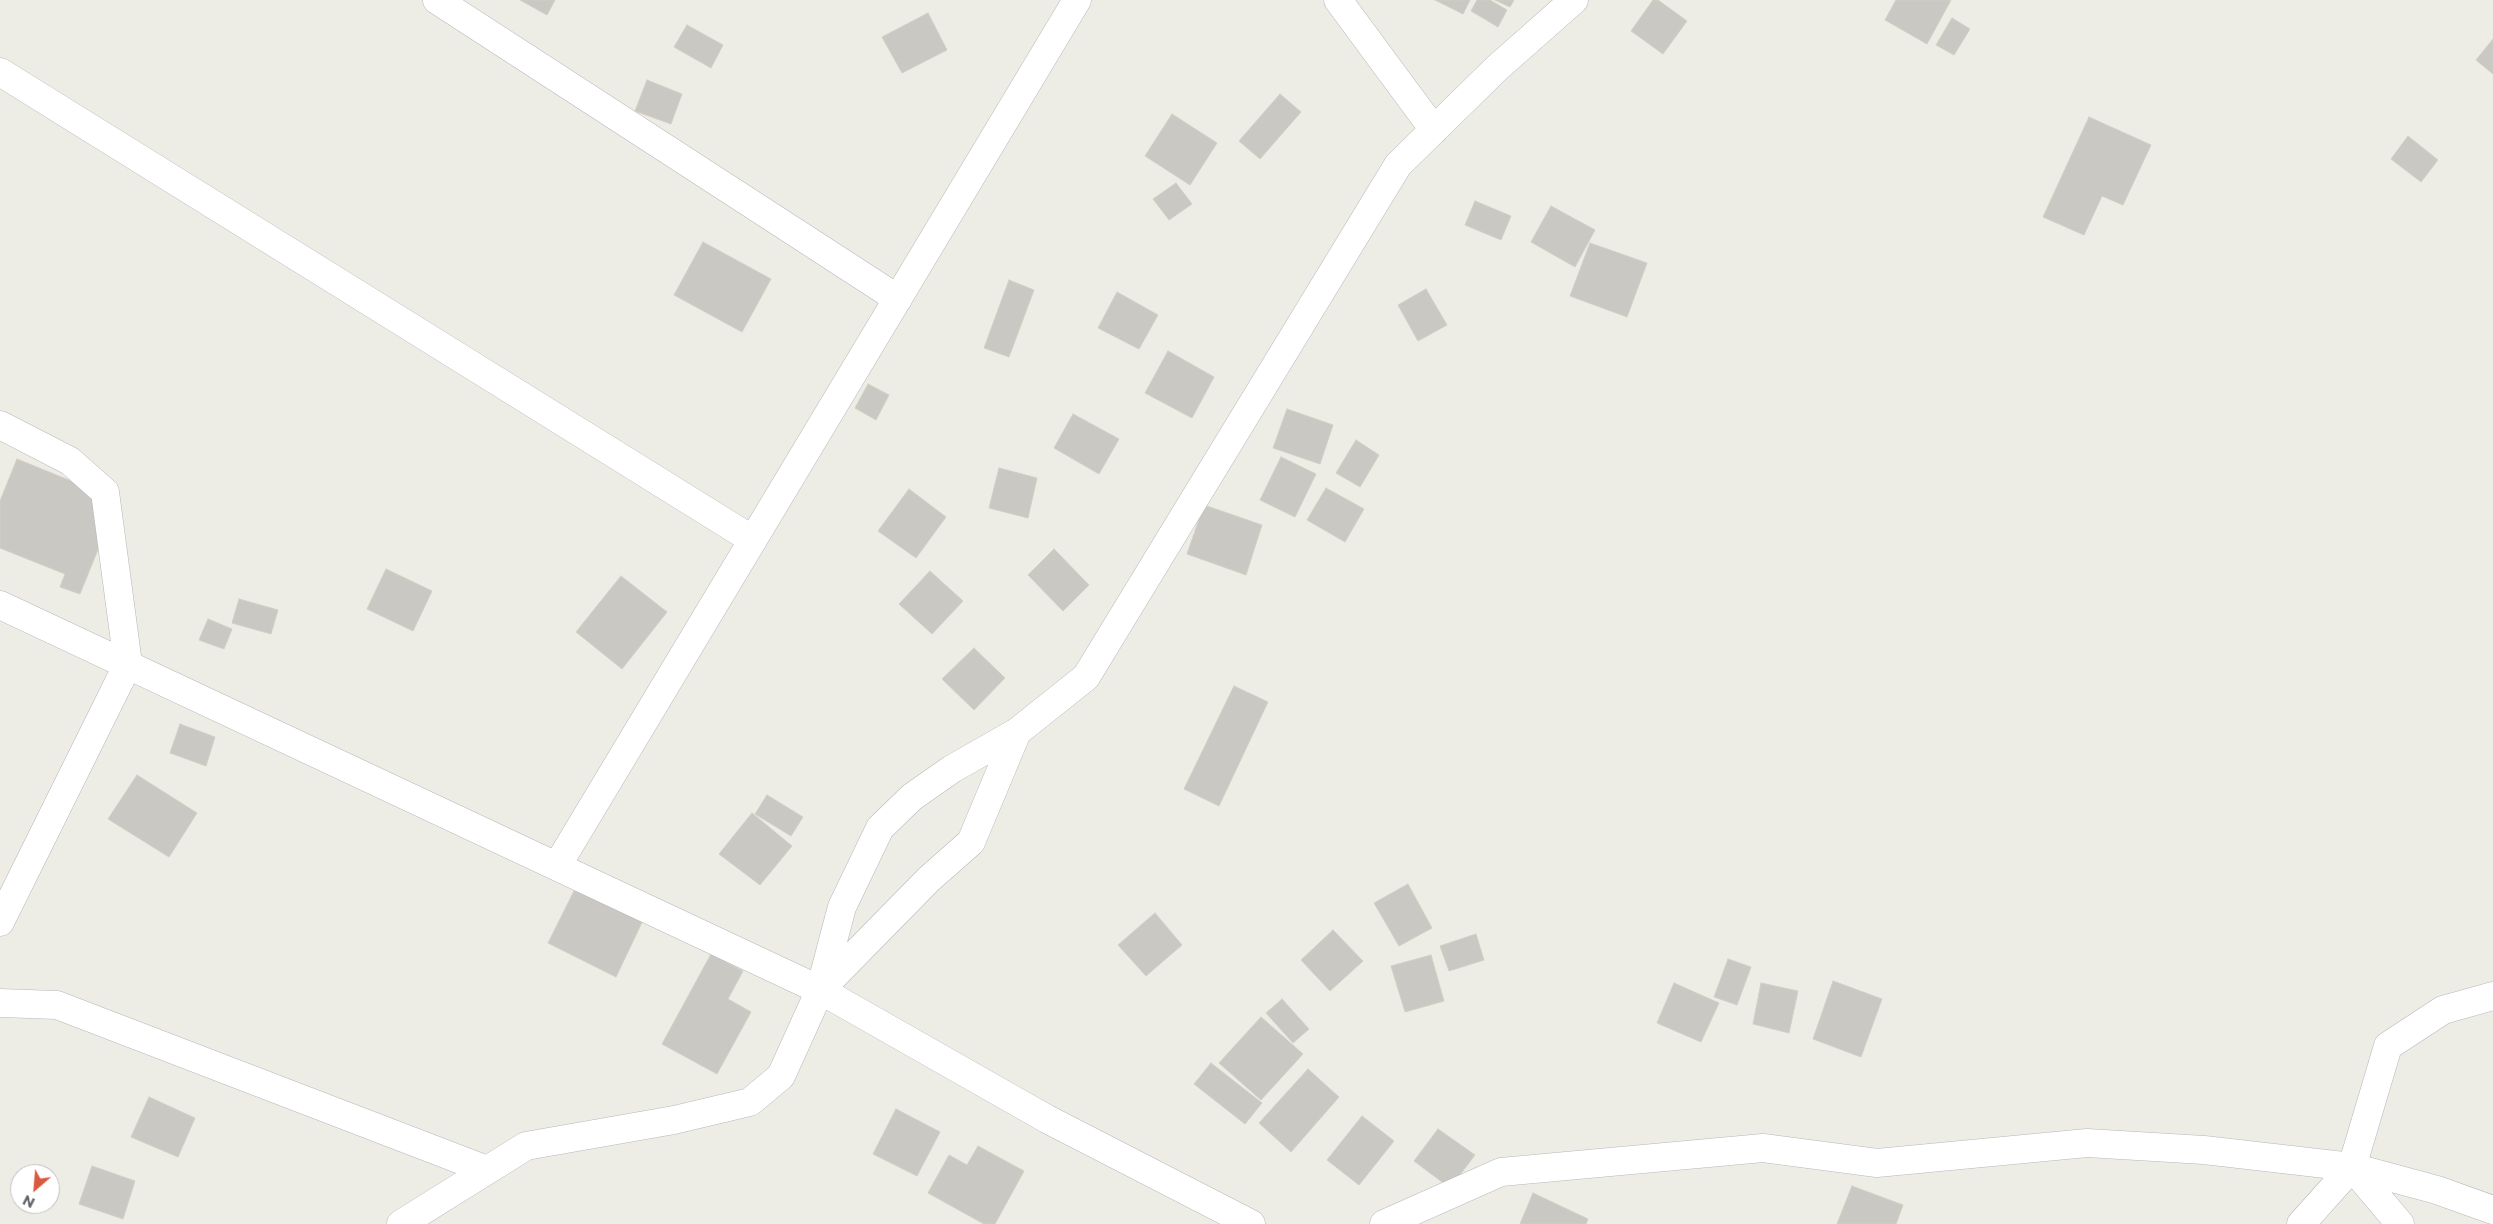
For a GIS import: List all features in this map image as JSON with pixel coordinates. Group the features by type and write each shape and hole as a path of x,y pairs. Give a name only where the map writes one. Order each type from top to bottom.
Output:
{"street":[{"path":"437,0 898,299"},
{"path":"557,866 1077,0"},
{"path":"1338,0 1434,130"},
{"path":"401,1224 526,1146 674,1120 750,1102 781,1076 820,990 842,907 880,828 912,797 952,769 1017,732 1086,677 1398,165 1497,68 1574,0"},
{"path":"0,72 753,540"},
{"path":"0,425 70,461 105,492 128,664 0,922"},
{"path":"0,604 820,990 1047,1119 1251,1224"},
{"path":"820,990 929,878 971,842 1017,732"},
{"path":"2301,1224 2352,1167 2388,1046 2443,1010 2493,996"},
{"path":"0,1004 57,1005 487,1170"},
{"path":"1384,1224 1501,1172 1763,1148 1877,1163 2087,1143 2204,1150 2352,1167 2437,1190 2493,1210"},
{"path":"2352,1167 2400,1224"}],"building":[{"path":"520,0 555,0 547,15"},
{"path":"1435,0 1470,0 1463,14"},
{"path":"1477,0 1490,0 1507,10 1498,27 1471,11"},
{"path":"1495,0 1514,0 1510,7"},
{"path":"1653,0 1658,0 1687,21 1663,54 1631,31"},
{"path":"1896,0 1951,0 1927,44 1885,20"},
{"path":"928,13 947,50 902,73 882,37"},
{"path":"1952,18 1970,29 1954,55 1936,45"},
{"path":"687,25 723,45 711,68 674,47"},
{"path":"2493,39 2493,74 2476,60"},
{"path":"647,80 682,94 671,124 635,111"},
{"path":"1280,94 1301,112 1260,159 1239,141"},
{"path":"1172,114 1217,143 1190,185 1145,156"},
{"path":"2089,117 2151,145 2123,205 2102,196 2084,235 2043,217"},
{"path":"2408,136 2438,160 2421,182 2391,159"},
{"path":"1176,183 1192,204 1169,220 1153,199"},
{"path":"1475,201 1511,216 1501,240 1465,225"},
{"path":"1551,206 1595,230 1575,267 1531,242"},
{"path":"703,242 771,279 742,332 674,295"},
{"path":"1590,243 1647,263 1627,317 1570,296"},
{"path":"1009,280 1034,290 1009,357 984,348"},
{"path":"1426,289 1447,325 1418,341 1398,305"},
{"path":"1117,292 1158,315 1139,349 1098,328"},
{"path":"1168,351 1214,377 1192,418 1145,393"},
{"path":"868,384 889,395 876,420 855,408"},
{"path":"1287,409 1333,425 1320,464 1273,448"},
{"path":"1073,414 1119,439 1099,474 1054,448"},
{"path":"1356,440 1379,455 1360,487 1336,473"},
{"path":"1281,457 1316,474 1295,517 1260,500"},
{"path":"17,459 118,500 80,594 60,587 65,574 0,548 0,501"},
{"path":"999,468 1037,478 1028,518 989,508"},
{"path":"1326,488 1364,509 1345,542 1307,520"},
{"path":"909,489 946,517 916,558 878,531"},
{"path":"1204,505 1262,525 1246,575 1187,554"},
{"path":"1054,549 1089,585 1063,611 1028,575"},
{"path":"386,569 432,591 413,631 367,609"},
{"path":"930,571 963,601 932,634 899,604"},
{"path":"621,576 667,612 622,669 576,632"},
{"path":"239,599 278,610 271,634 232,623"},
{"path":"208,619 232,629 224,649 199,640"},
{"path":"974,648 1005,678 974,710 942,679"},
{"path":"1234,686 1268,702 1219,806 1184,789"},
{"path":"180,724 215,737 206,766 170,753"},
{"path":"137,775 197,813 169,857 108,819"},
{"path":"767,795 803,817 791,836 755,814"},
{"path":"752,813 792,846 760,885 719,854"},
{"path":"579,881 646,914 616,977 548,943"},
{"path":"1408,884 1432,928 1399,946 1374,903"},
{"path":"1155,913 1182,945 1146,976 1118,945"},
{"path":"1333,930 1363,961 1330,991 1301,960"},
{"path":"1476,934 1484,960 1449,971 1440,946"},
{"path":"711,954 743,971 728,999 751,1012 717,1074 662,1044"},
{"path":"1431,955 1444,1001 1405,1012 1391,966"},
{"path":"1728,959 1751,967 1737,1005 1714,997"},
{"path":"1833,981 1882,999 1861,1057 1813,1039"},
{"path":"1674,983 1719,1003 1701,1042 1657,1023"},
{"path":"1761,983 1798,991 1789,1033 1753,1024"},
{"path":"1282,999 1309,1029 1293,1043 1266,1013"},
{"path":"1261,1017 1303,1054 1261,1100 1219,1063"},
{"path":"1211,1063 1262,1103 1245,1124 1194,1084"},
{"path":"1308,1069 1339,1097 1291,1152 1259,1123"},
{"path":"149,1097 195,1118 178,1157 131,1137"},
{"path":"896,1109 940,1132 917,1176 873,1154"},
{"path":"1362,1116 1394,1141 1359,1185 1327,1160"},
{"path":"1438,1129 1475,1155 1450,1188 1414,1161"},
{"path":"978,1146 1024,1171 995,1224 984,1224 928,1193 949,1155 967,1165"},
{"path":"92,1166 135,1181 123,1219 79,1204"},
{"path":"1852,1186 1903,1205 1896,1224 1837,1224"},
{"path":"1533,1193 1588,1219 1586,1224 1520,1224"}]}
